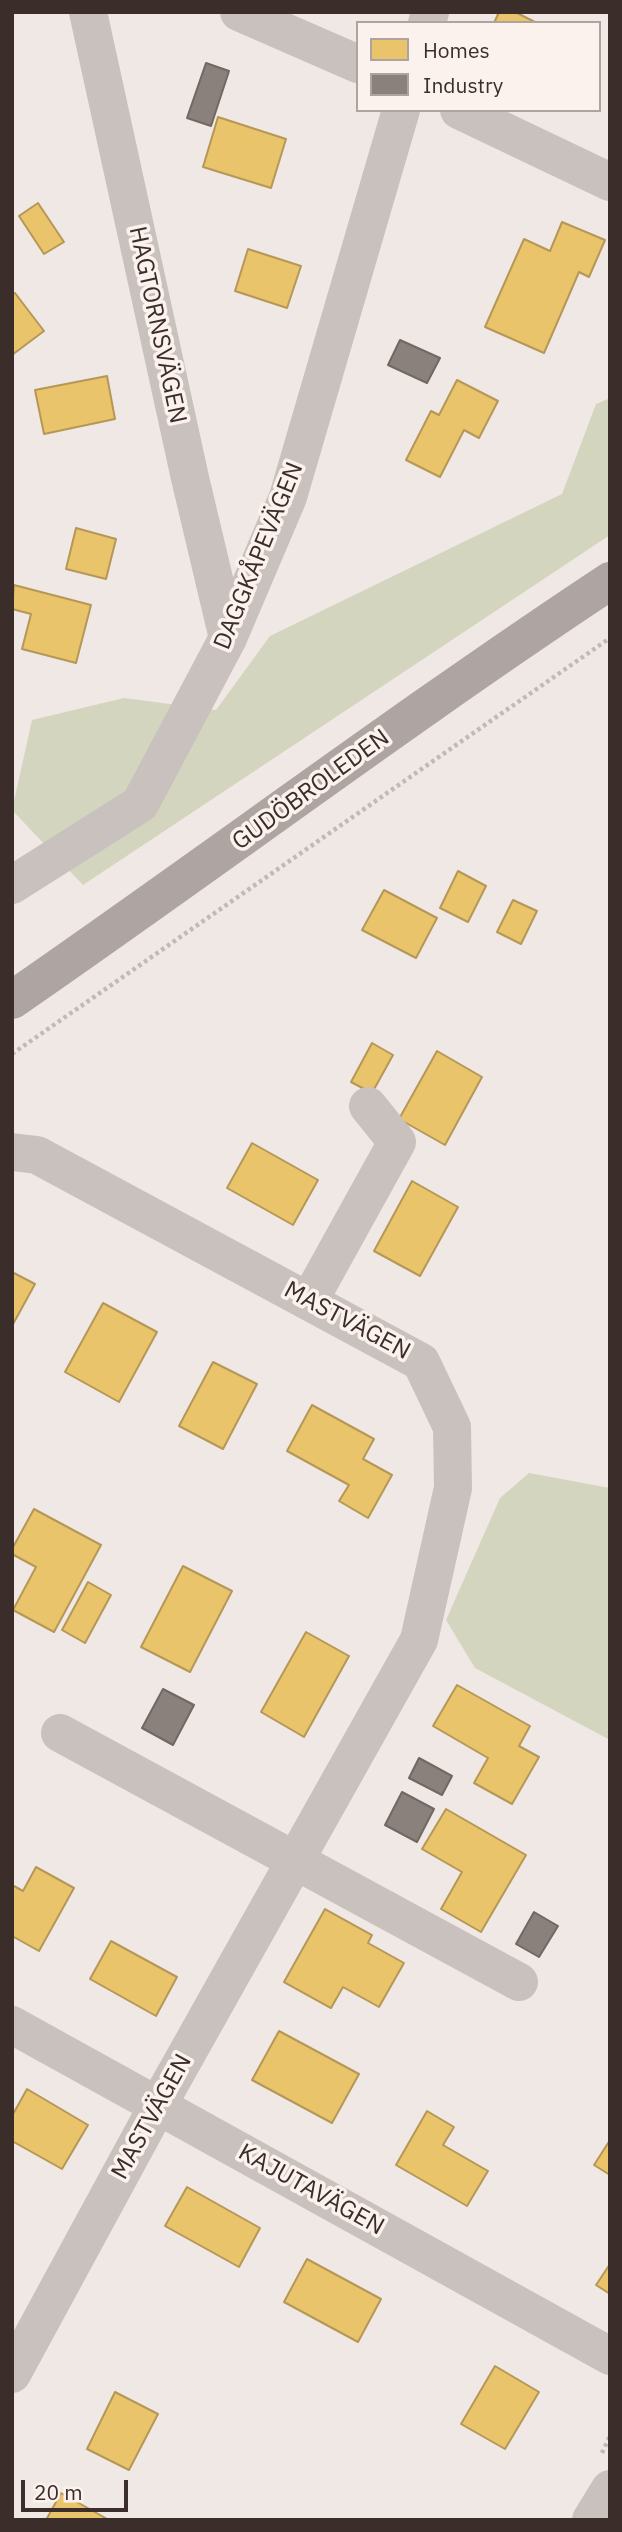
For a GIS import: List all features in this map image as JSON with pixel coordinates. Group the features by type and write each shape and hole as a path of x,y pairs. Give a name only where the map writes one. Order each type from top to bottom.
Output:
{"main road":[{"name":"GUDÖBROLEDEN","path":"12,1000 177,886 529,634 610,581"}],"street":[{"name":"HAGTORNSVÄGEN","path":"88,12 190,478 228,638"},
{"path":"239,12 356,63"},
{"name":"DAGGKÅPEVÄGEN","path":"12,884 140,804 228,638 288,497 400,112"},
{"path":"463,112 610,182"},
{"path":"309,1301 397,1142 368,1106"},
{"name":"MASTVÄGEN","path":"12,1152 37,1155 421,1362 452,1427 453,1488 419,1640 158,2105 12,2374"},
{"path":"60,1733 519,1982"},
{"name":"KAJUTAVÄGEN","path":"12,2025 610,2356"},
{"path":"591,2520 610,2488"}],"path":[{"path":"12,1054 610,638"}],"green space":[{"path":"610,398 610,535 83,885 12,810 32,720 124,698 216,710 270,636 562,494 596,404"},
{"path":"529,1473 610,1488 610,1740 475,1668 446,1620 500,1498"}],"building: Homes":[{"path":"499,12 515,12 533,21 495,21"},
{"path":"218,117 286,139 271,188 203,167"},
{"path":"38,203 64,242 44,254 19,216"},
{"path":"562,222 605,240 589,277 579,272 544,353 485,327 524,239 550,251"},
{"path":"248,249 301,266 287,308 235,291"},
{"path":"15,293 44,331 12,355 12,294"},
{"path":"107,376 115,419 44,434 35,390"},
{"path":"457,380 498,401 479,438 464,430 440,477 406,460 431,411 439,415"},
{"path":"76,528 116,539 106,579 66,569"},
{"path":"14,585 91,605 76,663 22,649 31,614 12,609"},
{"path":"458,871 486,886 468,922 440,908"},
{"path":"384,890 437,918 416,958 362,930"},
{"path":"513,900 537,911 521,944 497,932"},
{"path":"372,1043 393,1055 372,1093 351,1082"},
{"path":"437,1051 482,1077 445,1145 399,1119"},
{"path":"252,1143 318,1180 293,1225 227,1188"},
{"path":"412,1181 458,1207 420,1276 374,1251"},
{"path":"12,1272 35,1284 12,1326"},
{"path":"103,1303 157,1332 119,1402 65,1372"},
{"path":"213,1362 257,1384 223,1449 179,1426"},
{"path":"312,1405 374,1439 363,1459 392,1475 368,1518 339,1501 349,1485 287,1451"},
{"path":"34,1509 101,1545 54,1632 13,1610 36,1567 12,1554 12,1549"},
{"path":"183,1566 232,1591 190,1672 141,1647"},
{"path":"88,1582 111,1595 85,1643 62,1630"},
{"path":"306,1632 349,1656 304,1737 261,1712"},
{"path":"457,1685 530,1726 519,1746 539,1757 512,1804 474,1783 488,1758 433,1726"},
{"path":"446,1809 526,1855 481,1932 441,1909 462,1872 422,1849"},
{"path":"36,1867 74,1888 39,1951 12,1936 12,1885 23,1891"},
{"path":"325,1909 372,1935 368,1943 404,1963 379,2007 343,1987 331,2008 284,1982"},
{"path":"111,1941 177,1977 156,2016 90,1979"},
{"path":"279,2031 359,2074 332,2123 252,2080"},
{"path":"27,2089 88,2125 62,2169 12,2141 12,2116"},
{"path":"427,2111 454,2127 443,2145 488,2171 467,2206 396,2165"},
{"path":"610,2140 610,2175 594,2165"},
{"path":"187,2187 260,2228 239,2267 165,2226"},
{"path":"307,2259 381,2299 358,2342 284,2302"},
{"path":"610,2264 610,2294 596,2285"},
{"path":"495,2366 539,2392 505,2449 461,2424"},
{"path":"115,2392 158,2414 129,2470 87,2449"},
{"path":"61,2493 109,2520 46,2520"}],"building: Industry":[{"path":"206,63 229,71 211,126 187,118"},
{"path":"400,340 440,358 427,383 388,365"},
{"path":"163,1689 194,1705 173,1745 142,1728"},
{"path":"419,1758 452,1776 442,1795 409,1778"},
{"path":"402,1792 434,1809 417,1842 385,1825"},
{"path":"534,1912 558,1926 539,1957 516,1944"}]}
